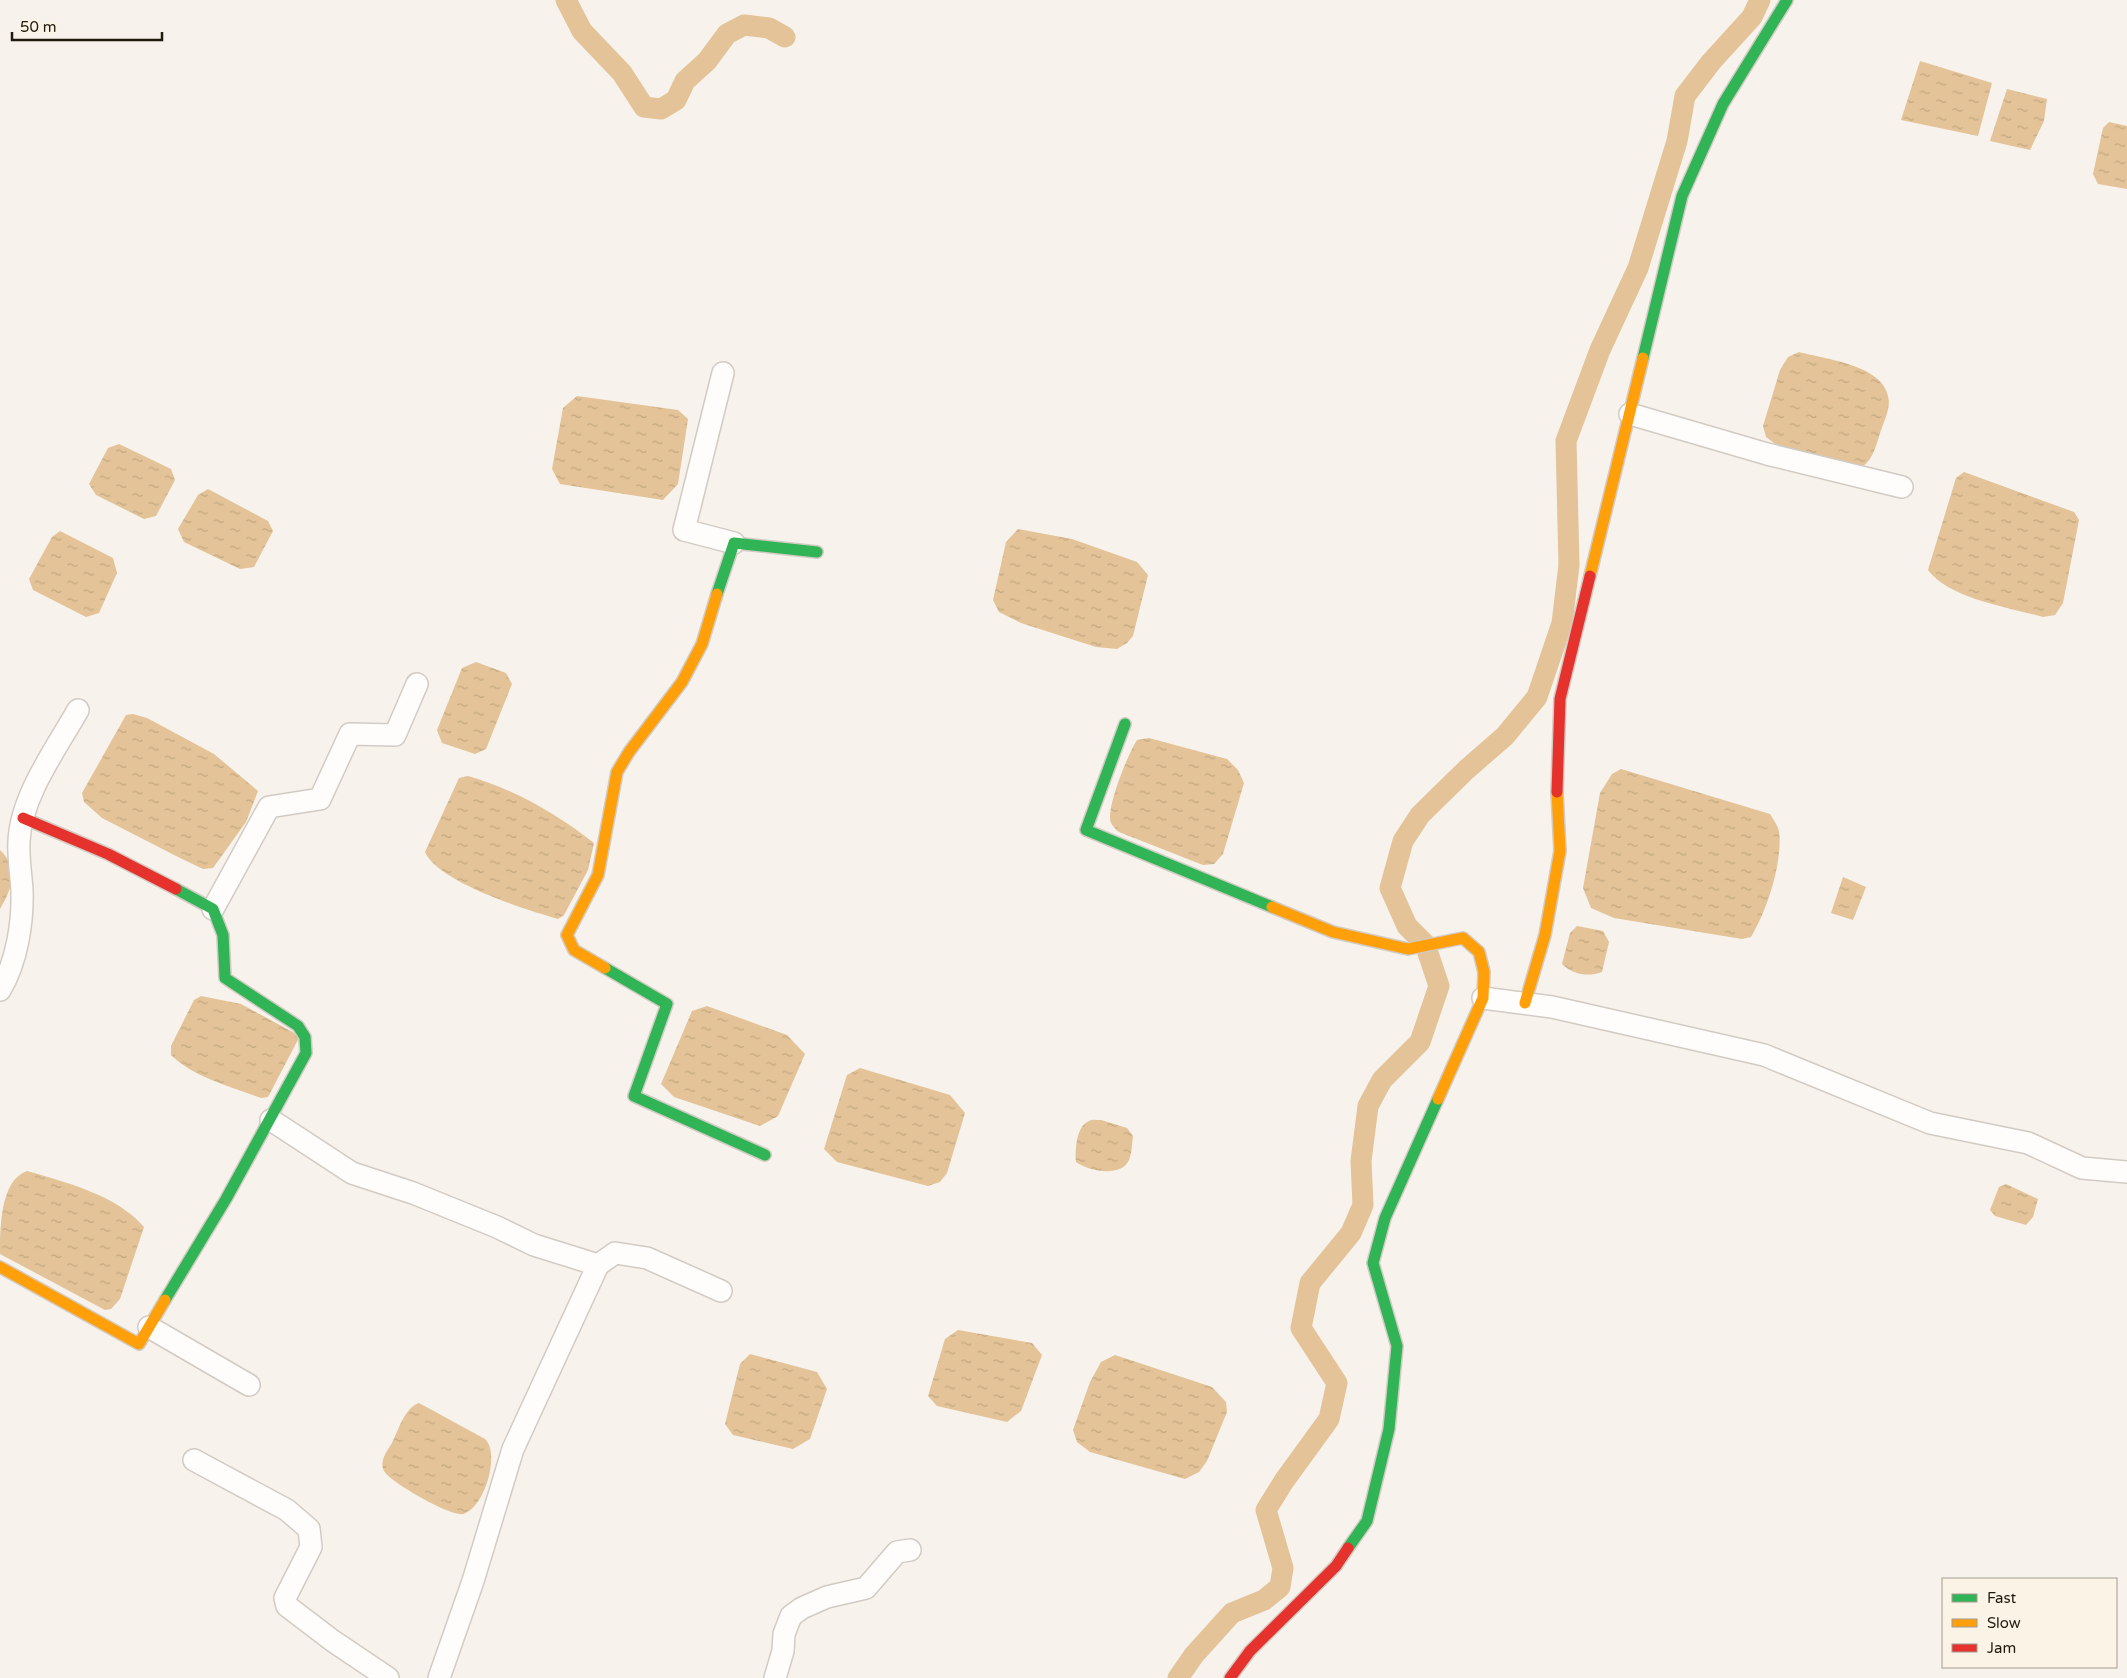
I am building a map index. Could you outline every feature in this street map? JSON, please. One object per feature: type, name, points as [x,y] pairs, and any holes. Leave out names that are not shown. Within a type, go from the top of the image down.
[{"type":"street","points":[[1525,1003],[1545,935],[1560,851],[1556,782],[1560,699],[1682,196],[1723,104],[1787,0]]},
{"type":"street","points":[[723,373],[684,530],[734,543],[817,552]]},
{"type":"street","points":[[1630,414],[1766,454],[1902,487]]},
{"type":"street","points":[[734,543],[710,613],[702,644],[682,682],[629,752],[617,772],[598,875],[567,935],[574,950],[667,1004],[634,1096],[765,1155]]},
{"type":"street","points":[[213,909],[268,807],[320,799],[350,734],[395,735],[417,684]]},
{"type":"street","points":[[0,990],[12,964],[19,931],[22,892],[9,837],[23,818],[26,803],[78,710]]},
{"type":"street","points":[[1125,724],[1086,830],[1333,932],[1408,949],[1463,938],[1479,952],[1484,972],[1484,998],[1385,1218],[1373,1263],[1397,1346],[1389,1429],[1367,1521],[1336,1566],[1250,1651],[1230,1678]]},
{"type":"street","points":[[0,1267],[139,1344],[271,1120],[306,1053],[305,1037],[298,1026],[225,978],[223,935],[213,909],[108,854],[23,818]]},
{"type":"street","points":[[1484,998],[1525,1003],[1692,1037],[1764,1055],[1930,1123],[2028,1143],[2082,1168],[2127,1172]]},
{"type":"street","points":[[271,1120],[352,1173],[421,1197],[497,1227],[534,1245],[598,1265]]},
{"type":"street","points":[[439,1678],[473,1581],[513,1449],[598,1265],[615,1253],[647,1258],[721,1290]]},
{"type":"street","points":[[149,1327],[249,1385]]},
{"type":"street","points":[[194,1460],[287,1510],[304,1523],[309,1529],[311,1547],[285,1598],[286,1606],[388,1678]]},
{"type":"street","points":[[775,1678],[783,1652],[784,1634],[792,1616],[802,1608],[827,1597],[866,1588],[897,1552],[910,1550]]},
{"type":"water","points":[[1920,61],[1992,83],[1978,136],[1901,120]]},
{"type":"water","points":[[2007,89],[2047,99],[2044,121],[2030,150],[1990,141]]},
{"type":"water","points":[[2109,122],[2127,126],[2127,189],[2098,184],[2093,174],[2103,128]]},
{"type":"water","points":[[1799,352],[1864,370],[1884,385],[1889,400],[1887,413],[1872,455],[1862,467],[1778,446],[1766,437],[1763,426],[1780,370],[1788,357]]},
{"type":"water","points":[[577,396],[678,410],[688,419],[678,484],[663,500],[560,484],[552,469],[563,408]]},
{"type":"water","points":[[119,444],[171,469],[175,480],[156,516],[144,519],[96,495],[89,484],[108,448]]},
{"type":"water","points":[[1964,472],[2074,512],[2079,520],[2063,603],[2055,615],[2043,617],[1981,601],[1950,588],[1928,570],[1956,478]]},
{"type":"water","points":[[208,489],[268,521],[273,531],[254,567],[240,569],[184,542],[178,529],[198,495]]},
{"type":"water","points":[[1018,529],[1072,539],[1137,562],[1148,575],[1133,636],[1127,643],[1117,649],[1096,647],[1021,623],[999,612],[993,600],[1006,542]]},
{"type":"water","points":[[60,531],[113,558],[117,573],[99,613],[86,617],[33,590],[29,579],[52,537]]},
{"type":"water","points":[[476,662],[506,673],[512,684],[486,749],[475,754],[442,743],[437,730],[462,668]]},
{"type":"water","points":[[133,714],[147,718],[214,754],[258,791],[246,822],[213,868],[203,869],[180,858],[102,818],[84,802],[82,793],[126,715]]},
{"type":"water","points":[[1149,738],[1227,759],[1238,770],[1244,783],[1223,854],[1214,864],[1203,865],[1119,832],[1111,823],[1111,806],[1114,794],[1129,756],[1137,740]]},
{"type":"water","points":[[1621,769],[1770,814],[1779,831],[1779,857],[1768,900],[1751,937],[1742,939],[1614,918],[1591,908],[1583,888],[1600,793],[1612,774]]},
{"type":"water","points":[[468,776],[518,795],[550,812],[594,843],[588,870],[564,915],[558,919],[505,902],[464,884],[433,863],[425,852],[459,778]]},
{"type":"water","points":[[0,850],[10,864],[12,879],[8,894],[0,909]]},
{"type":"water","points":[[1843,877],[1866,887],[1853,920],[1831,913]]},
{"type":"water","points":[[1577,926],[1603,931],[1609,942],[1602,972],[1592,974],[1576,973],[1562,964],[1570,933]]},
{"type":"water","points":[[201,996],[241,1004],[300,1036],[268,1097],[261,1098],[213,1081],[180,1063],[171,1055],[171,1046],[194,1000]]},
{"type":"water","points":[[707,1006],[787,1035],[805,1054],[778,1116],[760,1126],[674,1097],[661,1084],[692,1011]]},
{"type":"water","points":[[860,1068],[950,1095],[965,1113],[947,1173],[940,1182],[928,1186],[837,1162],[824,1149],[847,1075]]},
{"type":"water","points":[[1090,1120],[1101,1120],[1127,1128],[1133,1136],[1129,1160],[1125,1166],[1119,1169],[1112,1171],[1096,1170],[1076,1162],[1076,1146],[1081,1128]]},
{"type":"water","points":[[27,1171],[74,1185],[105,1198],[120,1206],[144,1227],[120,1299],[111,1309],[105,1310],[0,1254],[3,1206],[11,1184],[18,1176]]},
{"type":"water","points":[[2006,1184],[2038,1199],[2033,1217],[2026,1225],[1995,1216],[1990,1210],[1999,1187]]},
{"type":"water","points":[[958,1330],[1032,1343],[1042,1355],[1021,1411],[1007,1422],[937,1406],[928,1396],[945,1339]]},
{"type":"water","points":[[750,1354],[817,1372],[827,1389],[810,1439],[793,1449],[733,1435],[725,1424],[740,1364]]},
{"type":"water","points":[[1115,1355],[1212,1387],[1226,1402],[1227,1412],[1207,1461],[1199,1472],[1185,1479],[1090,1452],[1077,1442],[1073,1430],[1090,1382],[1101,1362]]},
{"type":"water","points":[[419,1403],[485,1439],[490,1446],[491,1468],[488,1480],[478,1502],[471,1510],[463,1514],[446,1510],[421,1498],[397,1483],[384,1471],[382,1464],[384,1456],[402,1420],[414,1405]]},
{"type":"waterway","points":[[566,0],[582,31],[622,73],[644,107],[661,109],[676,100],[685,81],[707,61],[727,34],[744,25],[769,28],[785,37]]},
{"type":"waterway","points":[[1178,1678],[1194,1655],[1232,1613],[1264,1600],[1280,1587],[1283,1568],[1266,1510],[1284,1481],[1329,1419],[1337,1383],[1301,1328],[1310,1283],[1351,1233],[1363,1205],[1361,1161],[1368,1106],[1382,1080],[1420,1042],[1439,986],[1425,944],[1407,926],[1390,888],[1403,841],[1420,815],[1466,770],[1505,736],[1537,697],[1562,623],[1569,565],[1566,441],[1600,350],[1638,268],[1677,141],[1685,96],[1711,62],[1752,17],[1760,0]]},
{"type":"traffic: fast","points":[[1643,358],[1682,196],[1723,104],[1787,0]]},
{"type":"traffic: fast","points":[[717,594],[734,543],[817,552]]},
{"type":"traffic: fast","points":[[1125,724],[1086,830],[1272,907]]},
{"type":"traffic: fast","points":[[165,1300],[226,1199],[306,1053],[305,1037],[298,1026],[225,978],[223,935],[213,909],[176,889]]},
{"type":"traffic: fast","points":[[605,968],[667,1004],[634,1096],[765,1155]]},
{"type":"traffic: fast","points":[[1348,1548],[1367,1521],[1389,1429],[1397,1346],[1373,1263],[1385,1218],[1438,1099]]},
{"type":"traffic: slow","points":[[1590,576],[1643,358]]},
{"type":"traffic: slow","points":[[605,968],[574,950],[567,935],[598,875],[617,772],[629,752],[682,682],[702,644],[717,594]]},
{"type":"traffic: slow","points":[[1525,1003],[1545,935],[1560,851],[1557,792]]},
{"type":"traffic: slow","points":[[1272,907],[1333,932],[1408,949],[1463,938],[1479,952],[1484,972],[1483,998],[1438,1099]]},
{"type":"traffic: slow","points":[[0,1267],[139,1344],[165,1300]]},
{"type":"traffic: jam","points":[[1557,792],[1560,699],[1590,576]]},
{"type":"traffic: jam","points":[[23,818],[108,854],[176,889]]},
{"type":"traffic: jam","points":[[1230,1678],[1250,1651],[1336,1566],[1348,1548]]}]
